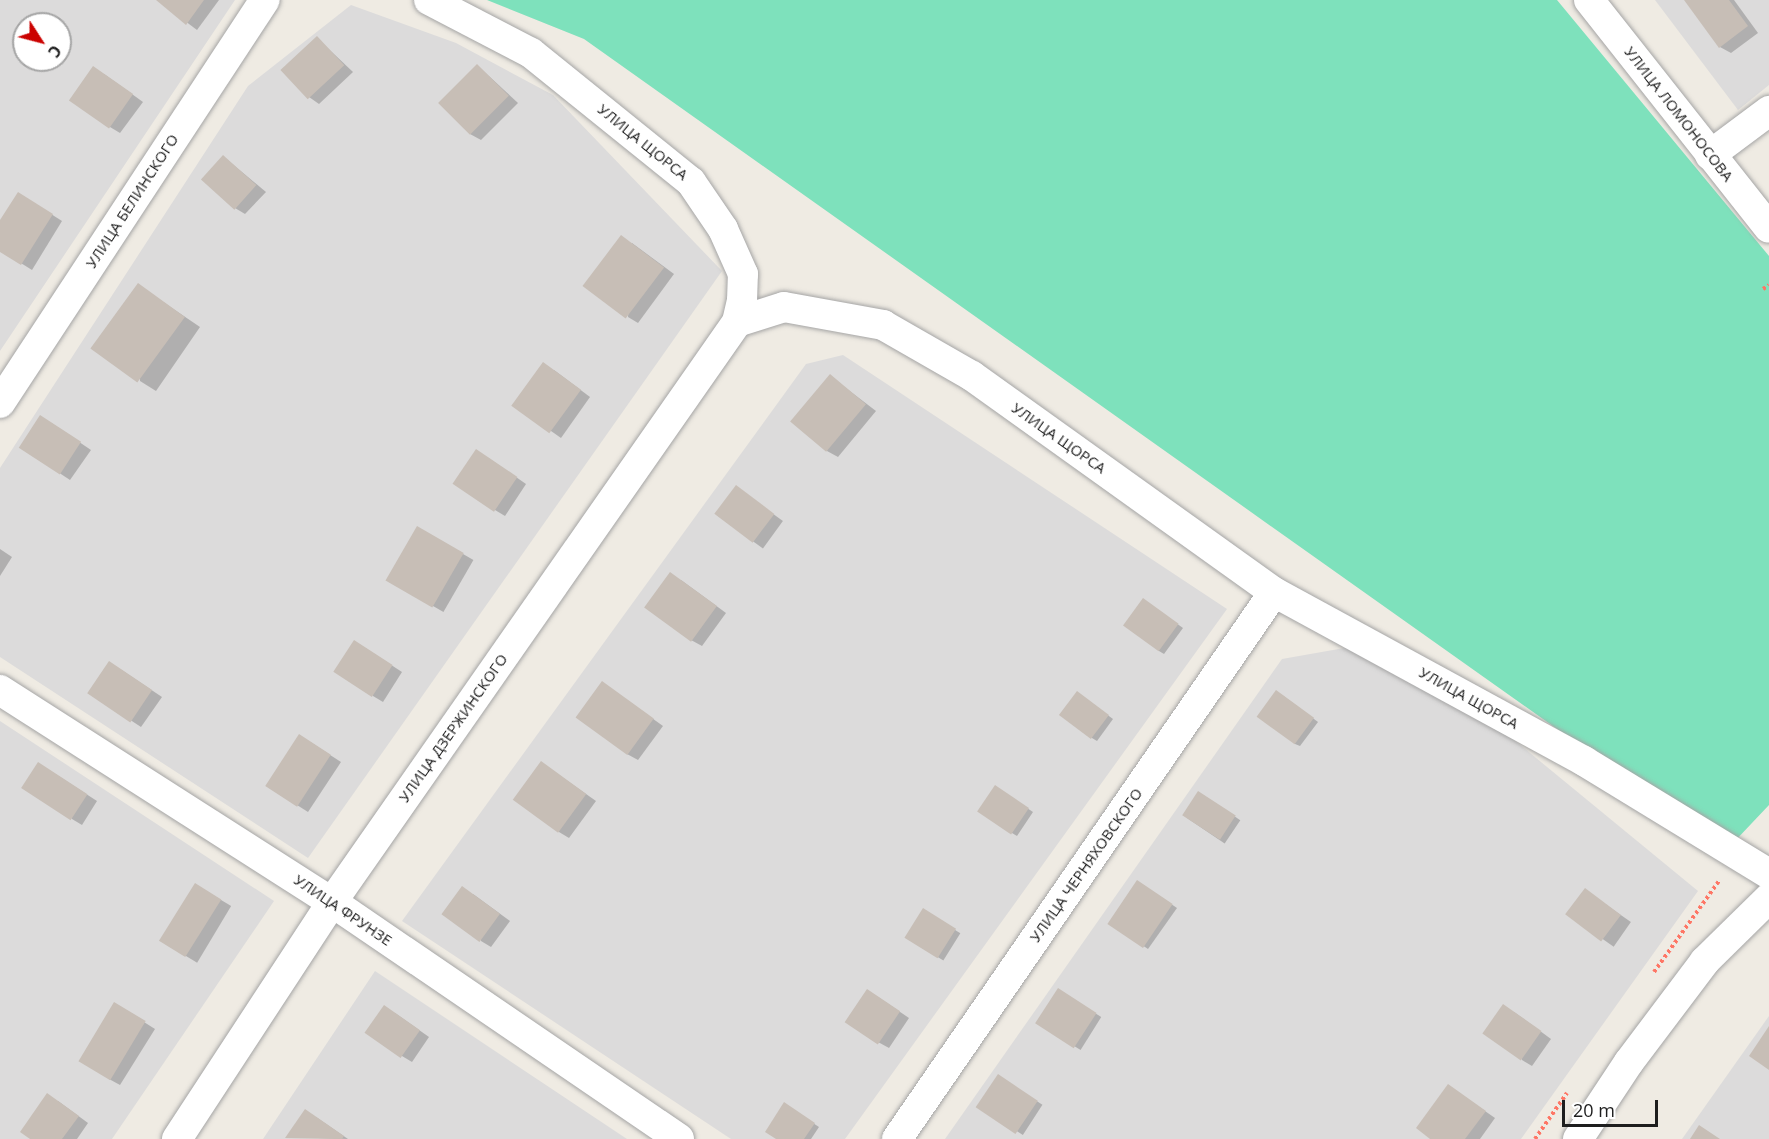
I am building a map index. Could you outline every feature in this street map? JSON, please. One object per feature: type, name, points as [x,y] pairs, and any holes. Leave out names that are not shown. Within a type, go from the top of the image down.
[{"type":"street","name":"УЛИЦА БЕЛИНСКОГО","points":[[0,403],[265,0]]},
{"type":"street","name":"УЛИЦА ЩОРСА","points":[[429,0],[531,53],[691,182],[723,229],[743,273],[742,301],[737,322]]},
{"type":"street","name":"УЛИЦА ЛОМОНОСОВА","points":[[1589,0],[1769,228]]},
{"type":"street","points":[[1710,155],[1769,111]]},
{"type":"street","name":"УЛИЦА ЩОРСА","points":[[737,322],[783,308],[883,325],[972,376],[1274,592],[1584,761],[1769,874]]},
{"type":"street","name":"УЛИЦА ДЗЕРЖИНСКОГО","points":[[177,1139],[332,902],[737,322]]},
{"type":"street","name":"УЛИЦА ЧЕРНЯХОВСКОГО","points":[[897,1139],[1274,592]]},
{"type":"street","name":"УЛИЦА ФРУНЗЕ","points":[[0,690],[332,902],[679,1139]]},
{"type":"street","points":[[1578,1139],[1629,1062],[1704,962],[1769,898]]},
{"type":"path","points":[[1763,289],[1769,285]]},
{"type":"shaded area","points":[[0,0],[235,0],[0,351]]},
{"type":"shaded area","points":[[1655,0],[1769,0],[1769,85],[1738,110]]},
{"type":"shaded area","points":[[351,5],[456,43],[553,95],[722,271],[308,858],[0,657],[0,468],[248,86]]},
{"type":"shaded area","points":[[843,355],[1227,609],[845,1139],[731,1139],[402,921],[806,364]]},
{"type":"shaded area","points":[[1350,647],[1513,739],[1698,891],[1521,1139],[945,1139],[1282,659]]},
{"type":"shaded area","points":[[0,721],[274,901],[112,1139],[0,1139]]},
{"type":"shaded area","points":[[375,971],[627,1139],[263,1139]]},
{"type":"shaded area","points":[[1769,1016],[1769,1139],[1682,1139]]},
{"type":"green space","points":[[487,0],[1557,0],[1769,256],[1769,805],[1734,842],[1691,824],[584,39]]},
{"type":"building","points":[[156,0],[204,0],[186,25]]},
{"type":"building","points":[[1684,0],[1729,0],[1748,26],[1719,48]]},
{"type":"building","points":[[317,36],[344,65],[308,99],[280,70]]},
{"type":"building","points":[[477,64],[509,96],[470,135],[438,103]]},
{"type":"building","points":[[93,66],[133,94],[109,129],[69,100]]},
{"type":"building","points":[[223,155],[256,185],[234,210],[201,180]]},
{"type":"building","points":[[18,192],[53,214],[21,265],[0,252],[0,220]]},
{"type":"building","points":[[621,235],[664,267],[626,319],[582,286]]},
{"type":"building","points":[[138,283],[185,317],[137,383],[90,349]]},
{"type":"building","points":[[543,362],[581,390],[549,433],[511,406]]},
{"type":"building","points":[[830,374],[866,404],[826,452],[790,421]]},
{"type":"building","points":[[40,415],[81,442],[60,474],[19,448]]},
{"type":"building","points":[[476,449],[517,477],[494,512],[453,484]]},
{"type":"building","points":[[736,485],[774,514],[753,543],[714,514]]},
{"type":"building","points":[[417,526],[464,553],[432,608],[386,581]]},
{"type":"building","points":[[670,572],[717,606],[691,642],[644,608]]},
{"type":"building","points":[[1143,598],[1179,624],[1159,651],[1123,626]]},
{"type":"building","points":[[354,640],[393,665],[372,697],[333,672]]},
{"type":"building","points":[[109,661],[152,690],[130,722],[87,693]]},
{"type":"building","points":[[602,681],[654,719],[627,755],[576,717]]},
{"type":"building","points":[[1276,690],[1314,718],[1295,744],[1257,717]]},
{"type":"building","points":[[1077,691],[1109,715],[1091,739],[1059,715]]},
{"type":"building","points":[[299,734],[331,755],[297,807],[265,786]]},
{"type":"building","points":[[541,761],[586,794],[558,833],[513,800]]},
{"type":"building","points":[[38,762],[87,794],[71,820],[21,788]]},
{"type":"building","points":[[995,785],[1029,808],[1011,834],[977,812]]},
{"type":"building","points":[[1198,791],[1236,816],[1220,840],[1182,815]]},
{"type":"building","points":[[1137,880],[1173,904],[1143,948],[1107,924]]},
{"type":"building","points":[[195,883],[221,899],[185,957],[159,941]]},
{"type":"building","points":[[462,886],[500,914],[479,942],[441,914]]},
{"type":"building","points":[[1585,888],[1621,915],[1601,941],[1565,914]]},
{"type":"building","points":[[923,908],[956,929],[938,958],[904,938]]},
{"type":"building","points":[[1058,988],[1097,1013],[1074,1048],[1035,1023]]},
{"type":"building","points":[[867,989],[900,1011],[878,1045],[845,1022]]},
{"type":"building","points":[[114,1002],[146,1021],[110,1080],[78,1061]]},
{"type":"building","points":[[1503,1004],[1542,1031],[1521,1060],[1482,1033]]},
{"type":"building","points":[[384,1005],[420,1030],[401,1058],[364,1033]]},
{"type":"building","points":[[1769,1026],[1769,1070],[1749,1056]]},
{"type":"building","points":[[998,1074],[1038,1101],[1015,1134],[976,1107]]},
{"type":"building","points":[[1448,1084],[1486,1111],[1465,1139],[1430,1139],[1416,1128]]},
{"type":"building","points":[[47,1093],[79,1116],[62,1139],[30,1139],[20,1132]]},
{"type":"building","points":[[784,1102],[815,1123],[804,1139],[776,1139],[765,1132]]},
{"type":"building","points":[[305,1109],[344,1136],[342,1139],[285,1138]]},
{"type":"building","points":[[1699,1125],[1720,1139],[1690,1139]]}]
